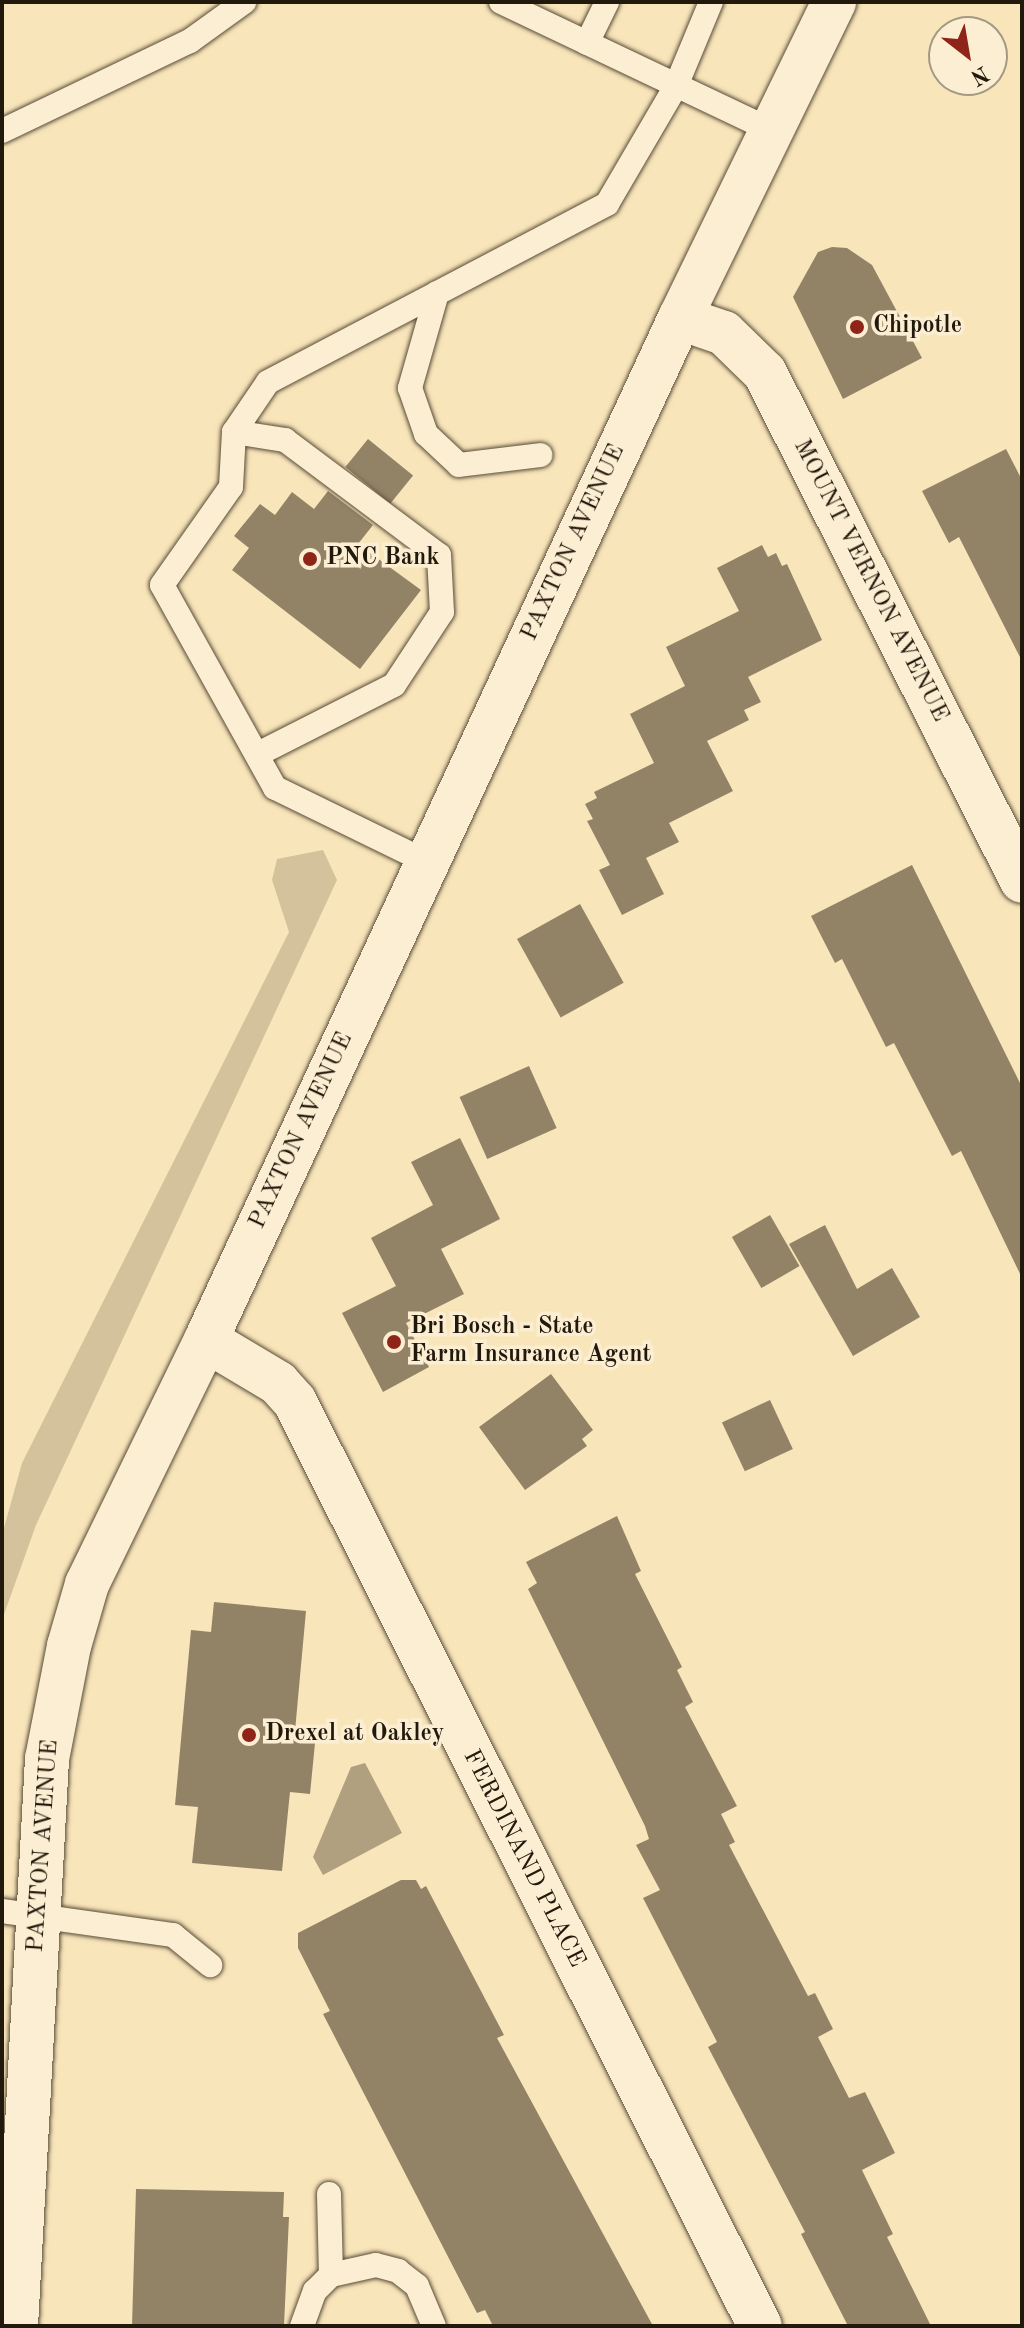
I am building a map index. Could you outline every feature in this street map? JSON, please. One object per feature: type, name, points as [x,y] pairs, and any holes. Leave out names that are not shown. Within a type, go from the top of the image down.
[{"type":"street","name":"PAXTON AVENUE","points":[[16,2326],[16,2040],[20,1912],[47,1759],[87,1584],[206,1340],[425,861],[680,318],[834,2]]},
{"type":"street","name":"MOUNT VERNON AVENUE","points":[[680,318],[724,333],[765,373],[1022,881]]},
{"type":"street","name":"FERDINAND PLACE","points":[[206,1340],[278,1383],[295,1402],[760,2326]]},
{"type":"lane","points":[[2,131],[190,41],[244,2]]},
{"type":"lane","points":[[587,43],[607,2]]},
{"type":"lane","points":[[425,861],[275,788],[162,585],[231,487],[234,432],[268,382],[607,204],[676,86],[711,2]]},
{"type":"lane","points":[[512,4],[773,131]]},
{"type":"lane","points":[[437,293],[410,388],[426,434],[459,465],[540,455]]},
{"type":"lane","points":[[234,432],[285,440],[439,555],[442,612],[394,685],[258,754]]},
{"type":"lane","points":[[20,1912],[173,1935],[210,1965]]},
{"type":"lane","points":[[329,2194],[331,2275]]},
{"type":"lane","points":[[302,2326],[315,2291],[331,2275],[376,2265],[398,2271],[417,2286],[434,2326]]},
{"type":"shaded area","points":[[323,850],[337,880],[36,1525],[2,1620],[2,1535],[22,1463],[289,932],[272,880],[277,859]]},
{"type":"shaded area","points":[[365,1763],[402,1833],[323,1875],[313,1857],[351,1767]]},
{"type":"building","name":"Chipotle","points":[[832,247],[847,248],[872,265],[922,358],[843,399],[793,297],[818,252]]},
{"type":"building","points":[[368,439],[413,476],[390,503],[345,467]]},
{"type":"building","points":[[1006,449],[1022,480],[1022,661],[959,537],[949,543],[922,491]]},
{"type":"building","name":"PNC Bank","points":[[328,491],[373,525],[358,544],[421,590],[360,669],[232,570],[249,548],[234,536],[260,504],[275,515],[292,492],[314,509]]},
{"type":"building","points":[[762,545],[768,557],[776,553],[782,566],[787,564],[822,640],[748,677],[761,702],[744,710],[749,720],[707,741],[733,791],[669,823],[679,842],[646,858],[664,894],[622,915],[599,870],[610,865],[587,821],[593,819],[585,804],[597,798],[594,792],[654,763],[630,714],[685,686],[666,647],[739,611],[717,568]]},
{"type":"building","points":[[912,865],[1022,1087],[1022,1278],[961,1151],[952,1156],[894,1043],[886,1047],[842,959],[835,963],[811,916]]},
{"type":"building","points":[[580,904],[624,983],[561,1018],[517,939]]},
{"type":"building","points":[[529,1066],[557,1128],[487,1159],[460,1097]]},
{"type":"building","points":[[460,1138],[500,1219],[441,1249],[464,1294],[406,1323],[429,1367],[383,1392],[342,1313],[396,1286],[371,1238],[433,1205],[411,1162]]},
{"type":"building","points":[[770,1215],[799,1266],[761,1288],[732,1237]]},
{"type":"building","points":[[825,1225],[857,1289],[892,1268],[920,1317],[853,1356],[789,1244]]},
{"type":"building","points":[[551,1374],[593,1430],[582,1439],[587,1446],[525,1490],[479,1427]]},
{"type":"building","points":[[770,1400],[793,1449],[745,1471],[722,1422]]},
{"type":"building","points":[[617,1516],[641,1571],[635,1574],[682,1667],[677,1670],[693,1702],[685,1707],[737,1806],[721,1814],[735,1842],[729,1845],[808,1996],[815,1993],[833,2029],[818,2037],[849,2098],[865,2092],[895,2153],[862,2170],[893,2234],[887,2237],[931,2326],[848,2326],[801,2234],[805,2232],[708,2047],[717,2042],[643,1898],[660,1890],[636,1845],[649,1839],[645,1826],[528,1589],[537,1583],[526,1562]]},
{"type":"building","name":"Drexel at Oakley","points":[[214,1602],[306,1611],[295,1731],[316,1733],[310,1794],[290,1792],[282,1871],[192,1863],[198,1807],[175,1805],[191,1630],[211,1632]]},
{"type":"building","points":[[401,1880],[416,1880],[421,1889],[426,1886],[504,2035],[497,2038],[653,2326],[493,2326],[485,2310],[477,2313],[323,2014],[330,2011],[298,1948],[298,1933]]},
{"type":"building","points":[[136,2189],[284,2192],[283,2217],[289,2217],[284,2326],[132,2326]]},
{"type":"place","name":"Chipotle","points":[[857,327]]},
{"type":"place","name":"PNC Bank","points":[[310,559]]},
{"type":"place","name":"Bri Bosch - State Farm Insurance Agent","points":[[394,1342]]},
{"type":"place","name":"Drexel at Oakley","points":[[249,1735]]}]
